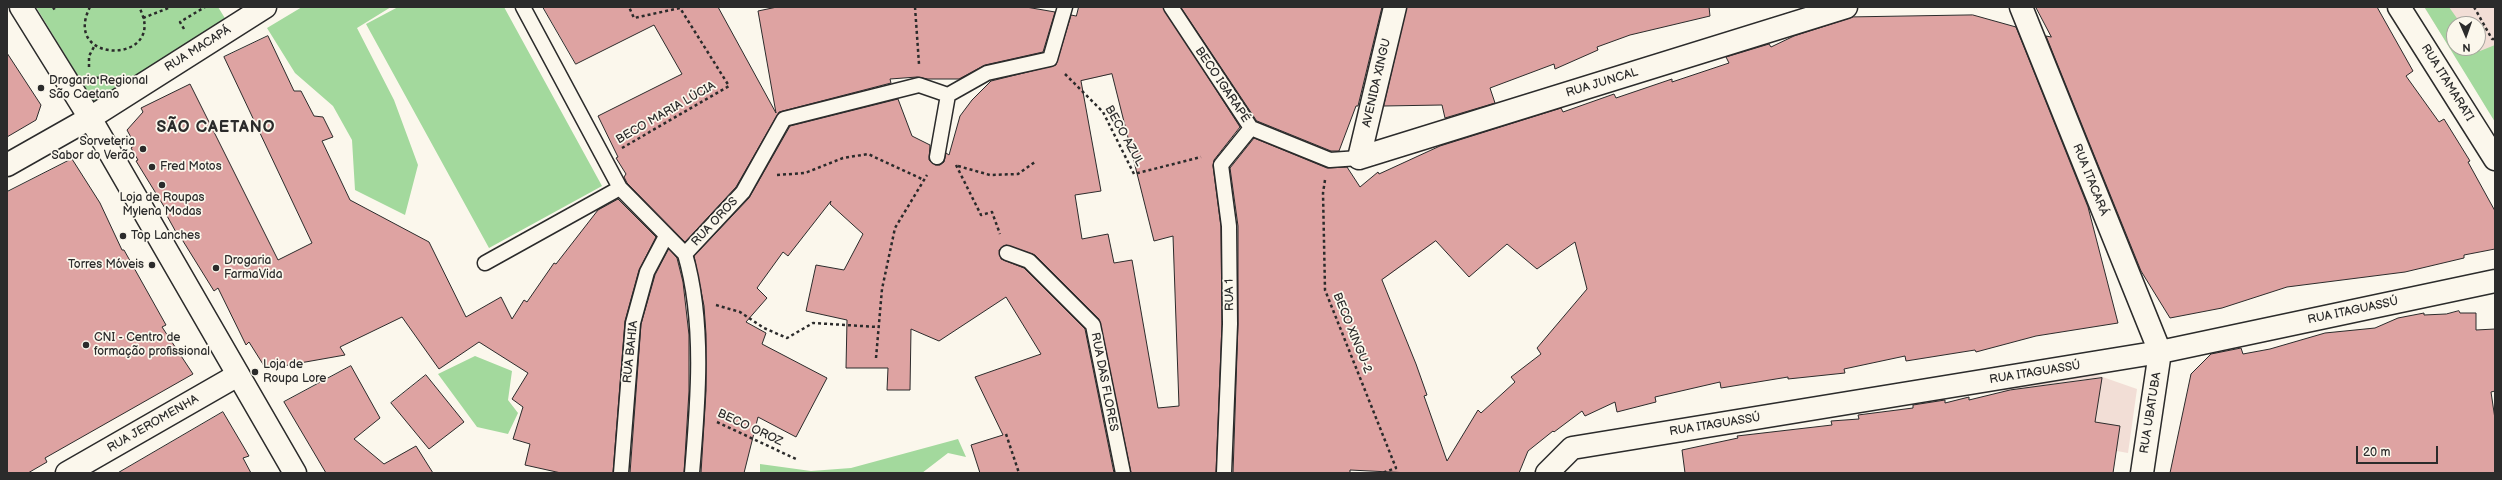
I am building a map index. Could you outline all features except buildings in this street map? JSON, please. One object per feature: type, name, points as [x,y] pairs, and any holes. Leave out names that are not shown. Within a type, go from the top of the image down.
[{"type":"street","points":[[21,7],[90,118],[295,473]]},
{"type":"street","name":"RUA MACAPÁ","points":[[7,165],[90,118],[265,7]]},
{"type":"street","name":"AVENIDA XINGU","points":[[1359,158],[1395,7]]},
{"type":"street","name":"RUA JUNCAL","points":[[1359,158],[1846,7]]},
{"type":"street","name":"RUA ITACARÁ","points":[[2021,7],[2160,352]]},
{"type":"street","name":"RUA ITAMARATI","points":[[2399,7],[2495,159]]},
{"type":"street","name":"RUA ITAGUASSÚ","points":[[1547,473],[1572,448],[2160,352],[2495,281]]},
{"type":"street","name":"RUA UBATUBA","points":[[2142,473],[2160,352]]},
{"type":"street","name":"RUA JEROMENHA","points":[[67,473],[238,375]]},
{"type":"lane","points":[[523,7],[620,188],[685,254]]},
{"type":"lane","points":[[919,85],[948,95],[987,73],[1050,59],[1065,7]]},
{"type":"lane","name":"BECO IGARAPÉ","points":[[1171,7],[1251,128],[1330,160],[1359,158]]},
{"type":"lane","name":"RUA OROS","points":[[692,473],[697,413],[699,361],[690,272],[685,254],[743,192],[784,118],[919,85]]},
{"type":"lane","points":[[937,157],[948,95]]},
{"type":"lane","points":[[1221,165],[1251,128]]},
{"type":"lane","name":"RUA 1","points":[[1221,165],[1230,226],[1230,324],[1224,473]]},
{"type":"lane","points":[[485,263],[620,188]]},
{"type":"lane","name":"RUA BAHIA","points":[[620,473],[633,324],[647,272],[666,236]]},
{"type":"lane","name":"RUA DAS FLORES","points":[[1007,253],[1029,261],[1093,326],[1123,473]]},
{"type":"path","points":[[53,7],[57,14]]},
{"type":"path","points":[[90,7],[86,17],[85,27],[95,44],[113,52],[132,46],[143,31],[143,18],[139,7]]},
{"type":"path","points":[[143,18],[171,7]]},
{"type":"path","points":[[178,33],[184,29],[180,22],[204,7]]},
{"type":"path","name":"BECO MARIA LÚCIA","points":[[606,161],[619,150],[729,86],[680,8],[634,18],[629,7]]},
{"type":"path","points":[[915,7],[919,85]]},
{"type":"path","points":[[2474,7],[2492,38],[2495,40]]},
{"type":"path","points":[[89,68],[89,56],[95,44]]},
{"type":"path","name":"BECO AZUL","points":[[1050,59],[1103,112],[1134,174],[1206,156],[1221,165]]},
{"type":"path","points":[[85,61],[95,78],[111,75]]},
{"type":"path","points":[[743,192],[772,175],[805,173],[843,158],[868,154],[924,180]]},
{"type":"path","points":[[876,358],[882,289],[895,228],[937,157],[957,166],[990,175],[1018,174],[1035,162]]},
{"type":"path","name":"BECO XINGU-2","points":[[1330,160],[1323,193],[1325,290],[1396,468],[1382,473]]},
{"type":"path","points":[[957,166],[981,215],[992,212],[1007,253]]},
{"type":"path","points":[[694,305],[722,305],[740,312],[764,328],[787,338],[813,323],[878,327]]},
{"type":"path","name":"BECO OROZ","points":[[697,413],[796,459]]},
{"type":"path","points":[[1006,434],[1019,473]]},
{"type":"shaded area","points":[[2424,7],[2495,7],[2495,122],[2455,56],[2486,56],[2486,16],[2446,16],[2446,42]]},
{"type":"shaded area","points":[[2094,374],[2137,389],[2128,453],[2015,433],[2001,382]]},
{"type":"green space","points":[[36,7],[218,7],[231,28],[95,104]]},
{"type":"green space","points":[[302,7],[391,7],[357,28],[394,100],[418,165],[405,215],[355,190],[352,140],[333,106],[295,73],[267,28]]},
{"type":"green space","points":[[398,7],[504,7],[602,186],[489,248],[366,24]]},
{"type":"green space","points":[[2449,7],[2455,16],[2446,16],[2446,42],[2425,8]]},
{"type":"green space","points":[[2495,45],[2495,122],[2454,56],[2486,56],[2486,49]]},
{"type":"green space","points":[[475,356],[512,371],[508,400],[518,413],[508,434],[477,427],[438,374]]},
{"type":"green space","points":[[958,439],[966,457],[948,453],[922,473],[760,473],[760,464],[811,471],[851,468]]},
{"type":"place","name":"Drogaria Regional São Caetano","points":[[41,88]]},
{"type":"place","name":"Sorveteria Sabor do Verão","points":[[143,149]]},
{"type":"place","name":"Fred Motos","points":[[152,167]]},
{"type":"place","name":"Loja de Roupas Mylena Modas","points":[[162,185]]},
{"type":"place","name":"Top Lanches","points":[[123,236]]},
{"type":"place","name":"Torres Móveis","points":[[152,265]]},
{"type":"place","name":"Drogaria FarmaVida","points":[[216,268]]},
{"type":"place","name":"CNI - Centro de formação profissional","points":[[86,345]]},
{"type":"place","name":"Loja de Roupa Lore","points":[[255,372]]},
{"type":"district","name":"SÃO CAETANO","points":[[216,128]]}]
